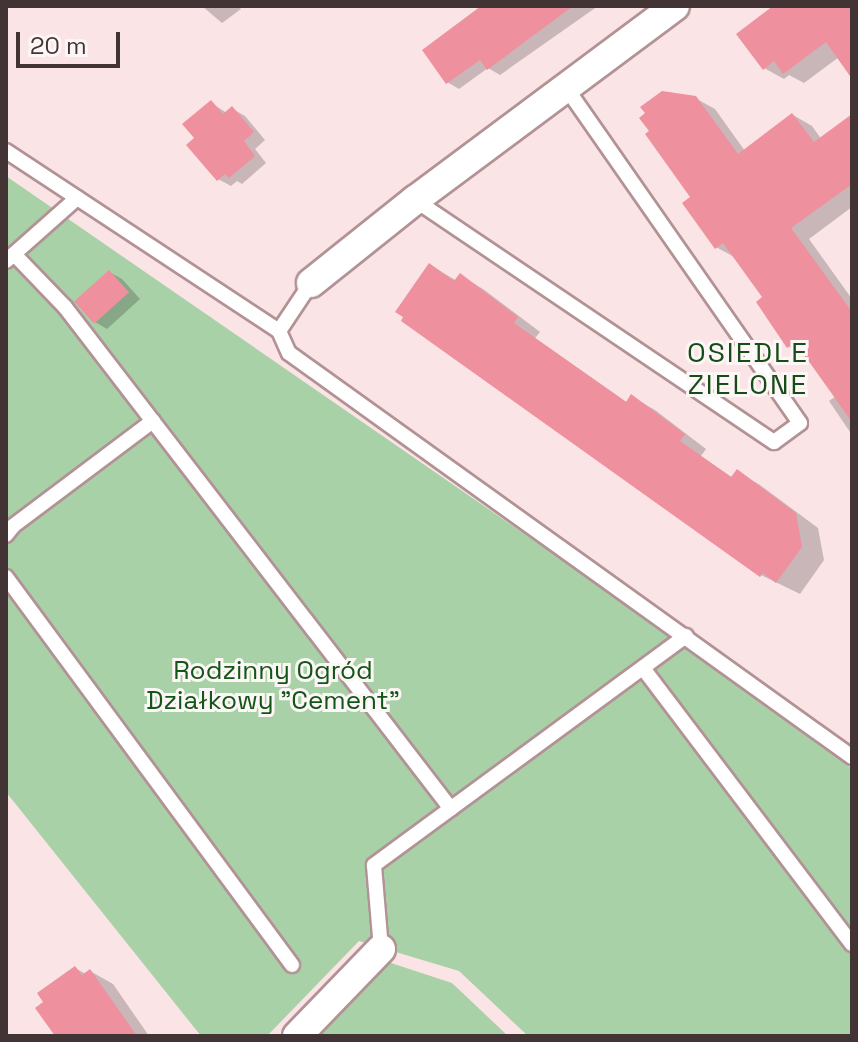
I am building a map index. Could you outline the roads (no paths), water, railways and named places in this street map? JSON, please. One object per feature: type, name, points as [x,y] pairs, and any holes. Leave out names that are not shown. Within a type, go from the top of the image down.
[{"type":"street","points":[[311,283],[415,200],[675,6]]},
{"type":"street","points":[[297,1036],[381,949]]},
{"type":"lane","points":[[415,200],[774,442],[792,429],[800,423],[566,87]]},
{"type":"lane","points":[[6,151],[279,331],[289,353],[852,757]]},
{"type":"lane","points":[[77,198],[10,258],[65,307],[451,809]]},
{"type":"lane","points":[[279,331],[311,283]]},
{"type":"lane","points":[[6,535],[13,526],[153,421]]},
{"type":"lane","points":[[6,577],[292,965]]},
{"type":"lane","points":[[381,949],[374,865],[686,636]]},
{"type":"lane","points":[[643,668],[852,944]]},
{"type":"district","name":"OSIEDLE ZIELONE","points":[[748,368]]},
{"type":"park label","name":"Rodzinny Ogród Działkowy \"Cement\"","points":[[273,686]]}]
